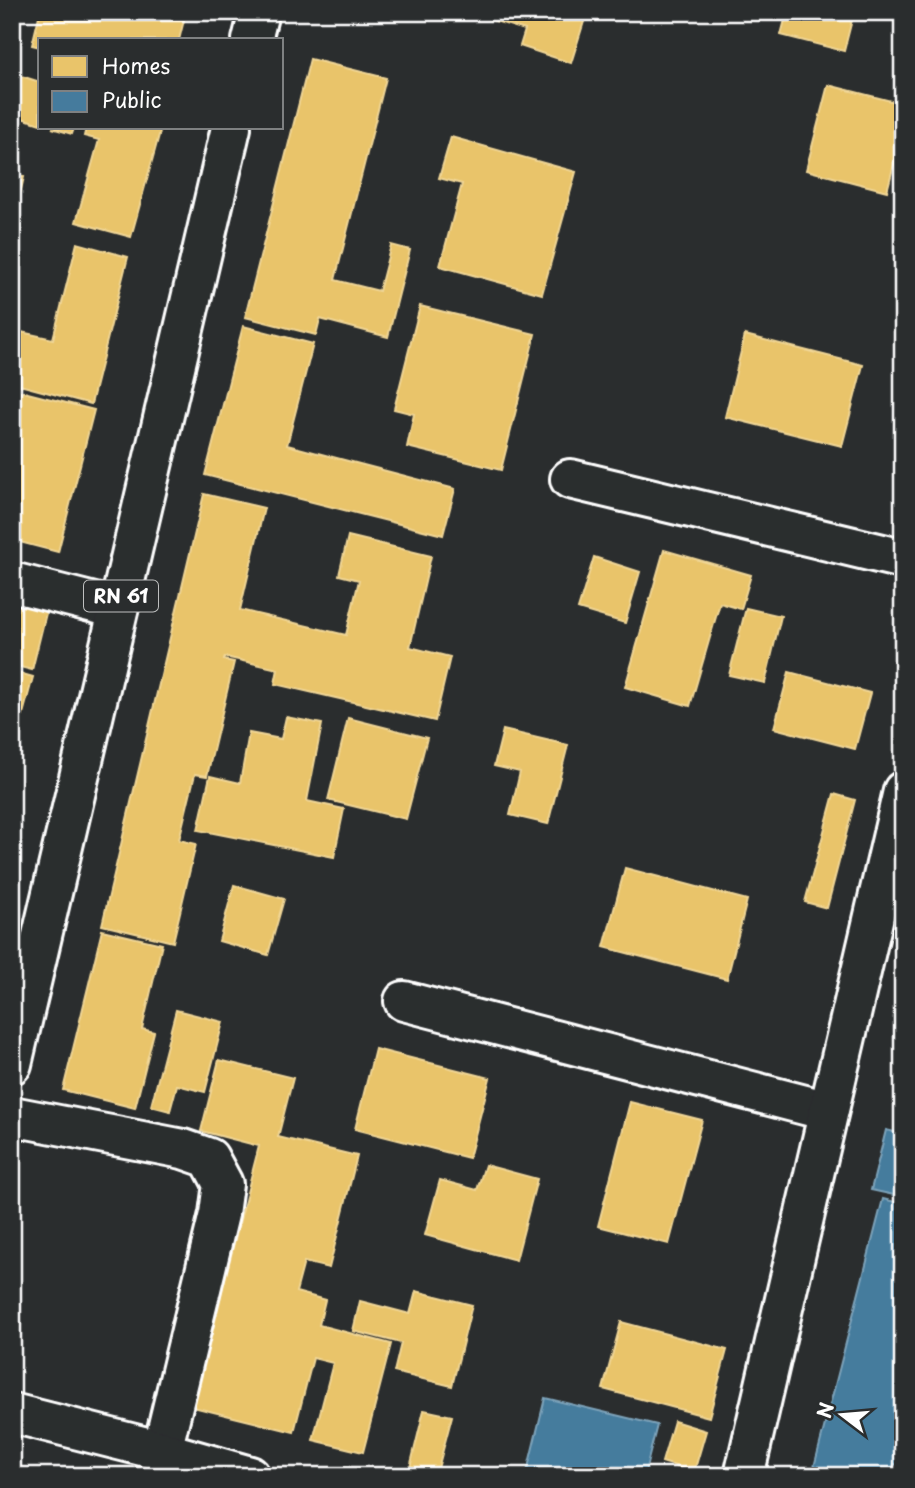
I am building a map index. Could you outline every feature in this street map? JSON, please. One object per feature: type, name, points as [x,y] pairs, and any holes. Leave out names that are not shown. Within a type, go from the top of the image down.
[{"type":"street","points":[[252,38],[259,12]]},
{"type":"street","name":"RN 61","points":[[12,1064],[232,130]]},
{"type":"street","points":[[570,479],[903,559]]},
{"type":"street","points":[[12,582],[118,609]]},
{"type":"street","points":[[744,1476],[903,791]]},
{"type":"street","points":[[404,1001],[828,1111]]},
{"type":"street","points":[[12,1116],[183,1149],[209,1158],[223,1184],[219,1213],[162,1451]]},
{"type":"street","points":[[12,1413],[250,1476]]},
{"type":"building: Homes","points":[[40,12],[186,12],[180,38],[38,38],[38,46],[32,45]]},
{"type":"building: Homes","points":[[466,12],[587,12],[571,63],[520,46],[525,30]]},
{"type":"building: Homes","points":[[787,12],[854,12],[844,51],[781,35]]},
{"type":"building: Homes","points":[[310,59],[386,78],[335,280],[379,291],[391,245],[410,250],[388,337],[320,319],[316,335],[245,317]]},
{"type":"building: Homes","points":[[12,73],[38,81],[38,123],[12,115]]},
{"type":"building: Homes","points":[[828,85],[903,104],[903,130],[887,191],[806,170]]},
{"type":"building: Homes","points":[[86,130],[160,130],[131,237],[76,222],[99,140],[84,136]]},
{"type":"building: Homes","points":[[451,137],[576,172],[542,294],[440,266],[462,184],[439,178]]},
{"type":"building: Homes","points":[[12,174],[24,177],[18,202],[12,201]]},
{"type":"building: Homes","points":[[12,205],[20,207],[12,237]]},
{"type":"building: Homes","points":[[77,243],[128,257],[91,404],[12,383],[12,330],[53,339]]},
{"type":"building: Homes","points":[[420,306],[535,334],[501,470],[407,447],[414,414],[394,409]]},
{"type":"building: Homes","points":[[243,326],[313,344],[287,445],[455,489],[443,535],[205,475]]},
{"type":"building: Homes","points":[[745,335],[863,365],[842,446],[725,417]]},
{"type":"building: Homes","points":[[12,389],[94,410],[58,552],[12,540]]},
{"type":"building: Homes","points":[[204,494],[264,508],[240,610],[346,635],[359,580],[339,575],[348,536],[431,556],[410,647],[450,657],[435,721],[275,684],[278,669],[225,657],[224,660],[234,662],[207,776],[195,774],[179,840],[196,844],[173,942],[102,925]]},
{"type":"building: Homes","points":[[664,550],[751,575],[741,609],[720,603],[690,706],[625,687]]},
{"type":"building: Homes","points":[[594,557],[640,572],[625,623],[578,609]]},
{"type":"building: Homes","points":[[12,597],[48,605],[32,670],[12,665]]},
{"type":"building: Homes","points":[[746,608],[781,616],[765,683],[729,675]]},
{"type":"building: Homes","points":[[12,671],[33,677],[12,755]]},
{"type":"building: Homes","points":[[789,672],[870,693],[855,749],[774,728]]},
{"type":"building: Homes","points":[[286,717],[322,724],[307,801],[344,809],[334,857],[198,830],[210,776],[240,783],[249,733],[281,739]]},
{"type":"building: Homes","points":[[348,718],[427,738],[406,819],[328,800]]},
{"type":"building: Homes","points":[[503,730],[568,745],[548,824],[510,815],[520,772],[494,766]]},
{"type":"building: Homes","points":[[834,794],[855,800],[827,908],[805,902]]},
{"type":"building: Homes","points":[[625,868],[747,900],[727,979],[604,947]]},
{"type":"building: Homes","points":[[234,885],[284,899],[268,955],[219,941]]},
{"type":"building: Homes","points":[[102,930],[162,944],[142,1029],[154,1032],[135,1108],[63,1090]]},
{"type":"building: Homes","points":[[176,1010],[223,1022],[205,1092],[177,1085],[170,1111],[151,1106]]},
{"type":"building: Homes","points":[[375,1049],[490,1078],[469,1158],[355,1129]]},
{"type":"building: Homes","points":[[219,1060],[293,1078],[278,1137],[357,1156],[329,1268],[304,1262],[296,1292],[325,1300],[319,1325],[391,1344],[363,1452],[313,1440],[333,1363],[313,1358],[294,1432],[185,1405],[212,1296],[220,1298],[259,1146],[201,1131]]},
{"type":"building: Homes","points":[[630,1102],[702,1120],[669,1244],[598,1226]]},
{"type":"building: Homes","points":[[485,1165],[537,1179],[516,1260],[425,1235],[440,1180],[477,1190]]},
{"type":"building: Homes","points":[[416,1291],[472,1305],[452,1386],[394,1372],[401,1343],[353,1331],[360,1301],[410,1314]]},
{"type":"building: Homes","points":[[621,1322],[727,1350],[709,1417],[603,1389]]},
{"type":"building: Homes","points":[[424,1410],[452,1416],[436,1476],[408,1476]]},
{"type":"building: Homes","points":[[674,1421],[706,1431],[694,1472],[662,1462]]},
{"type":"building: Public","points":[[886,1130],[903,1134],[903,1197],[871,1190]]},
{"type":"building: Public","points":[[883,1199],[903,1204],[903,1466],[894,1464],[890,1476],[848,1476],[814,1467]]},
{"type":"building: Public","points":[[545,1398],[657,1425],[644,1476],[526,1476]]}]
